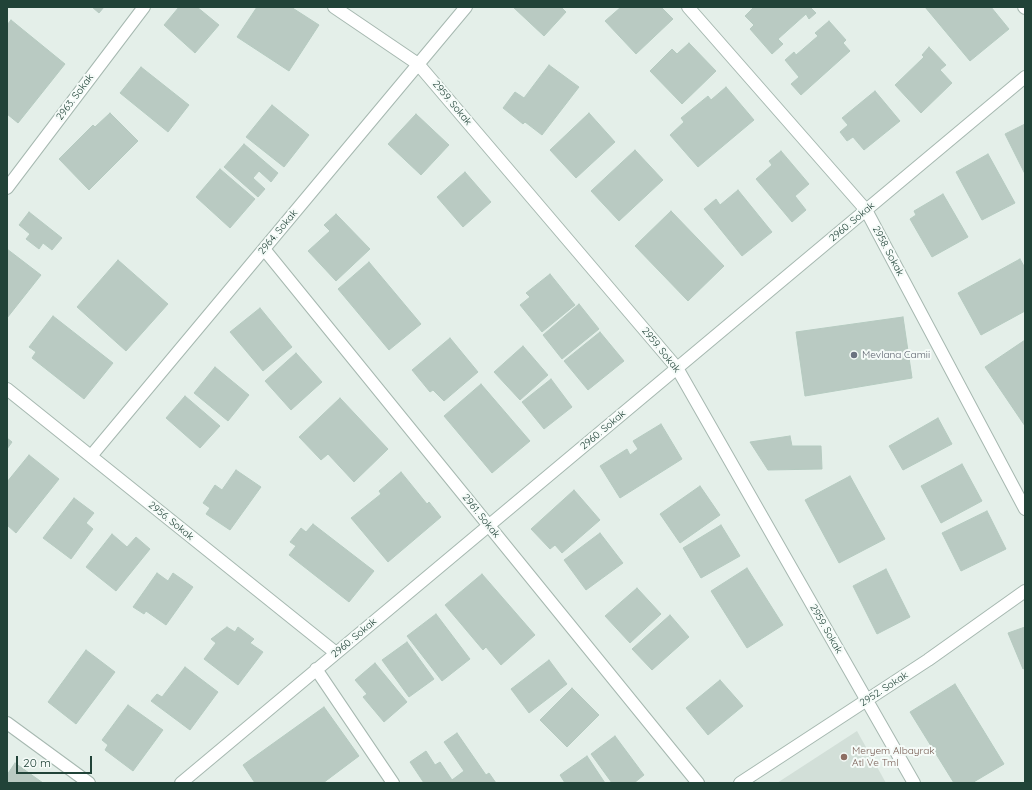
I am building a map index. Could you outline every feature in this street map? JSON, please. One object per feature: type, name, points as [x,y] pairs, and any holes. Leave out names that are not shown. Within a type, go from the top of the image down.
[{"type":"street","name":"2963. Sokak","points":[[7,188],[144,7]]},
{"type":"street","name":"2959. Sokak","points":[[334,7],[418,64],[677,368],[914,783]]},
{"type":"street","name":"2964. Sokak","points":[[91,456],[466,7]]},
{"type":"street","name":"2958. Sokak","points":[[688,7],[866,210],[1025,509]]},
{"type":"street","name":"2960. Sokak","points":[[181,783],[1025,77]]},
{"type":"street","name":"2961. Sokak","points":[[264,249],[698,783]]},
{"type":"street","name":"2956. Sokak","points":[[7,389],[336,653]]},
{"type":"street","name":"2952. Sokak","points":[[740,783],[928,660],[1025,591]]},
{"type":"street","points":[[316,669],[393,783]]},
{"type":"street","points":[[7,723],[89,783]]},
{"type":"shaded area","name":"Meryem Albayrak Atl Ve Tml","points":[[857,731],[886,783],[777,783]]},
{"type":"building","points":[[92,7],[104,7],[99,13]]},
{"type":"building","points":[[179,7],[197,7],[219,25],[195,53],[164,25]]},
{"type":"building","points":[[257,7],[291,7],[319,25],[289,71],[237,37]]},
{"type":"building","points":[[513,7],[561,7],[566,12],[544,36]]},
{"type":"building","points":[[621,7],[661,7],[673,19],[636,54],[605,21]]},
{"type":"building","points":[[754,7],[810,7],[816,13],[809,19],[806,14],[778,39],[783,44],[772,54],[750,29],[754,25],[745,16]]},
{"type":"building","points":[[925,7],[991,7],[1009,29],[970,61]]},
{"type":"building","points":[[11,20],[65,64],[18,123],[7,114],[7,25]]},
{"type":"building","points":[[829,21],[846,40],[843,43],[850,51],[801,95],[791,84],[799,77],[785,60],[794,52],[796,55],[818,36],[815,33]]},
{"type":"building","points":[[689,43],[716,71],[682,104],[650,71],[672,49],[677,54]]},
{"type":"building","points":[[929,47],[946,65],[940,70],[952,83],[921,113],[895,85],[924,57],[922,55]]},
{"type":"building","points":[[549,65],[579,87],[542,135],[525,122],[523,124],[503,108],[515,92],[524,98]]},
{"type":"building","points":[[141,67],[189,105],[168,132],[120,93]]},
{"type":"building","points":[[726,87],[754,120],[698,167],[670,135],[684,122],[681,118],[708,96],[711,100]]},
{"type":"building","points":[[875,91],[900,121],[864,150],[853,137],[847,141],[840,132],[848,125],[842,118]]},
{"type":"building","points":[[272,105],[309,135],[284,167],[246,137]]},
{"type":"building","points":[[110,113],[138,141],[89,190],[59,159],[93,125],[95,127]]},
{"type":"building","points":[[589,113],[615,142],[576,178],[550,150]]},
{"type":"building","points":[[416,114],[449,145],[421,175],[388,144]]},
{"type":"building","points":[[1025,124],[1025,174],[1005,134]]},
{"type":"building","points":[[244,144],[278,173],[271,182],[259,171],[253,178],[265,189],[258,197],[224,167]]},
{"type":"building","points":[[635,150],[663,180],[619,221],[591,191]]},
{"type":"building","points":[[781,151],[809,184],[795,196],[806,210],[792,222],[756,179],[772,165],[769,161]]},
{"type":"building","points":[[988,154],[1015,203],[982,220],[956,172]]},
{"type":"building","points":[[220,169],[255,199],[230,228],[196,197]]},
{"type":"building","points":[[465,172],[491,202],[463,227],[437,197]]},
{"type":"building","points":[[738,190],[772,232],[742,256],[704,209],[716,199],[720,205]]},
{"type":"building","points":[[943,194],[968,237],[932,257],[910,219],[916,215],[914,211]]},
{"type":"building","points":[[671,211],[724,266],[688,301],[635,246]]},
{"type":"building","points":[[29,212],[62,238],[52,250],[43,243],[39,249],[26,239],[30,234],[19,225]]},
{"type":"building","points":[[336,214],[370,249],[336,281],[308,251],[330,231],[324,225]]},
{"type":"building","points":[[7,249],[41,275],[7,318]]},
{"type":"building","points":[[1020,259],[1025,268],[1025,311],[981,335],[958,293]]},
{"type":"building","points":[[118,260],[168,304],[126,351],[77,307]]},
{"type":"building","points":[[369,262],[421,324],[389,350],[338,289]]},
{"type":"building","points":[[550,274],[575,305],[542,332],[520,305],[530,297],[526,293]]},
{"type":"building","points":[[579,304],[599,329],[562,359],[543,335]]},
{"type":"building","points":[[260,308],[292,347],[263,371],[230,332]]},
{"type":"building","points":[[53,316],[113,363],[84,399],[32,358],[36,352],[29,347]]},
{"type":"building","name":"Mevlana Camii","points":[[903,317],[912,378],[805,396],[796,332]]},
{"type":"building","points":[[600,332],[624,361],[588,390],[564,361]]},
{"type":"building","points":[[450,338],[478,372],[444,401],[433,390],[430,392],[412,370]]},
{"type":"building","points":[[1025,340],[1025,426],[985,367]]},
{"type":"building","points":[[523,346],[548,375],[520,400],[494,372]]},
{"type":"building","points":[[296,353],[322,382],[291,410],[265,381]]},
{"type":"building","points":[[215,367],[249,395],[228,421],[194,393]]},
{"type":"building","points":[[551,379],[572,407],[544,429],[522,402]]},
{"type":"building","points":[[481,384],[530,441],[492,473],[444,416]]},
{"type":"building","points":[[185,396],[220,426],[200,448],[166,418]]},
{"type":"building","points":[[340,398],[388,449],[354,482],[328,454],[321,460],[299,437]]},
{"type":"building","points":[[938,418],[952,444],[903,470],[889,446]]},
{"type":"building","points":[[661,424],[682,459],[620,498],[600,466],[627,449],[630,455],[638,449],[633,441]]},
{"type":"building","points":[[790,436],[792,446],[821,446],[822,469],[768,470],[750,442]]},
{"type":"building","points":[[7,438],[12,442],[7,449]]},
{"type":"building","points":[[29,455],[59,479],[16,533],[7,525],[7,482]]},
{"type":"building","points":[[962,464],[982,501],[941,523],[921,486]]},
{"type":"building","points":[[236,470],[261,487],[230,530],[206,514],[210,508],[203,503],[215,485],[222,490]]},
{"type":"building","points":[[401,472],[427,504],[429,502],[441,517],[388,562],[351,518],[381,494],[379,491]]},
{"type":"building","points":[[850,476],[885,539],[839,563],[805,500]]},
{"type":"building","points":[[700,486],[720,515],[680,543],[660,514]]},
{"type":"building","points":[[574,490],[600,520],[562,553],[555,545],[550,549],[531,529]]},
{"type":"building","points":[[74,498],[94,513],[86,523],[93,529],[71,559],[43,538]]},
{"type":"building","points":[[987,511],[1006,549],[961,571],[942,533]]},
{"type":"building","points":[[313,524],[374,571],[349,602],[289,555],[296,546],[290,542],[301,528],[306,532]]},
{"type":"building","points":[[721,525],[740,556],[701,578],[683,548]]},
{"type":"building","points":[[600,533],[623,563],[586,590],[564,560]]},
{"type":"building","points":[[112,534],[127,547],[136,537],[150,549],[116,591],[86,567]]},
{"type":"building","points":[[747,568],[783,625],[747,648],[711,591]]},
{"type":"building","points":[[886,569],[910,617],[877,634],[853,586]]},
{"type":"building","points":[[157,573],[168,581],[173,573],[193,587],[166,625],[146,611],[144,614],[133,607]]},
{"type":"building","points":[[482,574],[535,635],[501,665],[486,647],[483,650],[445,605]]},
{"type":"building","points":[[637,588],[661,614],[630,643],[605,616]]},
{"type":"building","points":[[436,614],[470,659],[442,681],[407,636]]},
{"type":"building","points":[[670,615],[689,637],[652,670],[632,649]]},
{"type":"building","points":[[227,627],[235,632],[238,627],[254,639],[250,643],[263,652],[238,685],[204,659],[216,643],[211,639]]},
{"type":"building","points":[[1025,627],[1025,668],[1023,669],[1008,633]]},
{"type":"building","points":[[407,642],[434,679],[409,697],[382,660]]},
{"type":"building","points":[[86,650],[115,672],[76,724],[48,702]]},
{"type":"building","points":[[549,660],[567,684],[529,713],[511,689]]},
{"type":"building","points":[[375,663],[407,702],[384,722],[363,697],[367,694],[355,680]]},
{"type":"building","points":[[185,667],[218,692],[190,730],[151,701],[157,694],[162,697]]},
{"type":"building","points":[[720,680],[743,706],[708,735],[686,708]]},
{"type":"building","points":[[955,684],[1004,764],[972,783],[954,783],[910,712]]},
{"type":"building","points":[[572,688],[599,715],[567,747],[540,720]]},
{"type":"building","points":[[128,705],[163,730],[133,771],[105,750],[108,745],[102,740]]},
{"type":"building","points":[[324,707],[359,756],[323,783],[255,783],[243,765]]},
{"type":"building","points":[[457,733],[486,775],[489,773],[496,783],[424,783],[410,762],[426,751],[435,765],[440,762],[452,780],[464,771],[444,742]]},
{"type":"building","points":[[615,736],[644,775],[634,783],[612,783],[591,754]]},
{"type":"building","points":[[587,756],[605,783],[565,783],[560,775]]},
{"type":"building","points":[[15,763],[43,783],[7,783],[7,775]]},
{"type":"place","name":"Mevlana Camii","points":[[854,355]]},
{"type":"place","name":"Meryem Albayrak Atl Ve Tml","points":[[844,757]]}]
